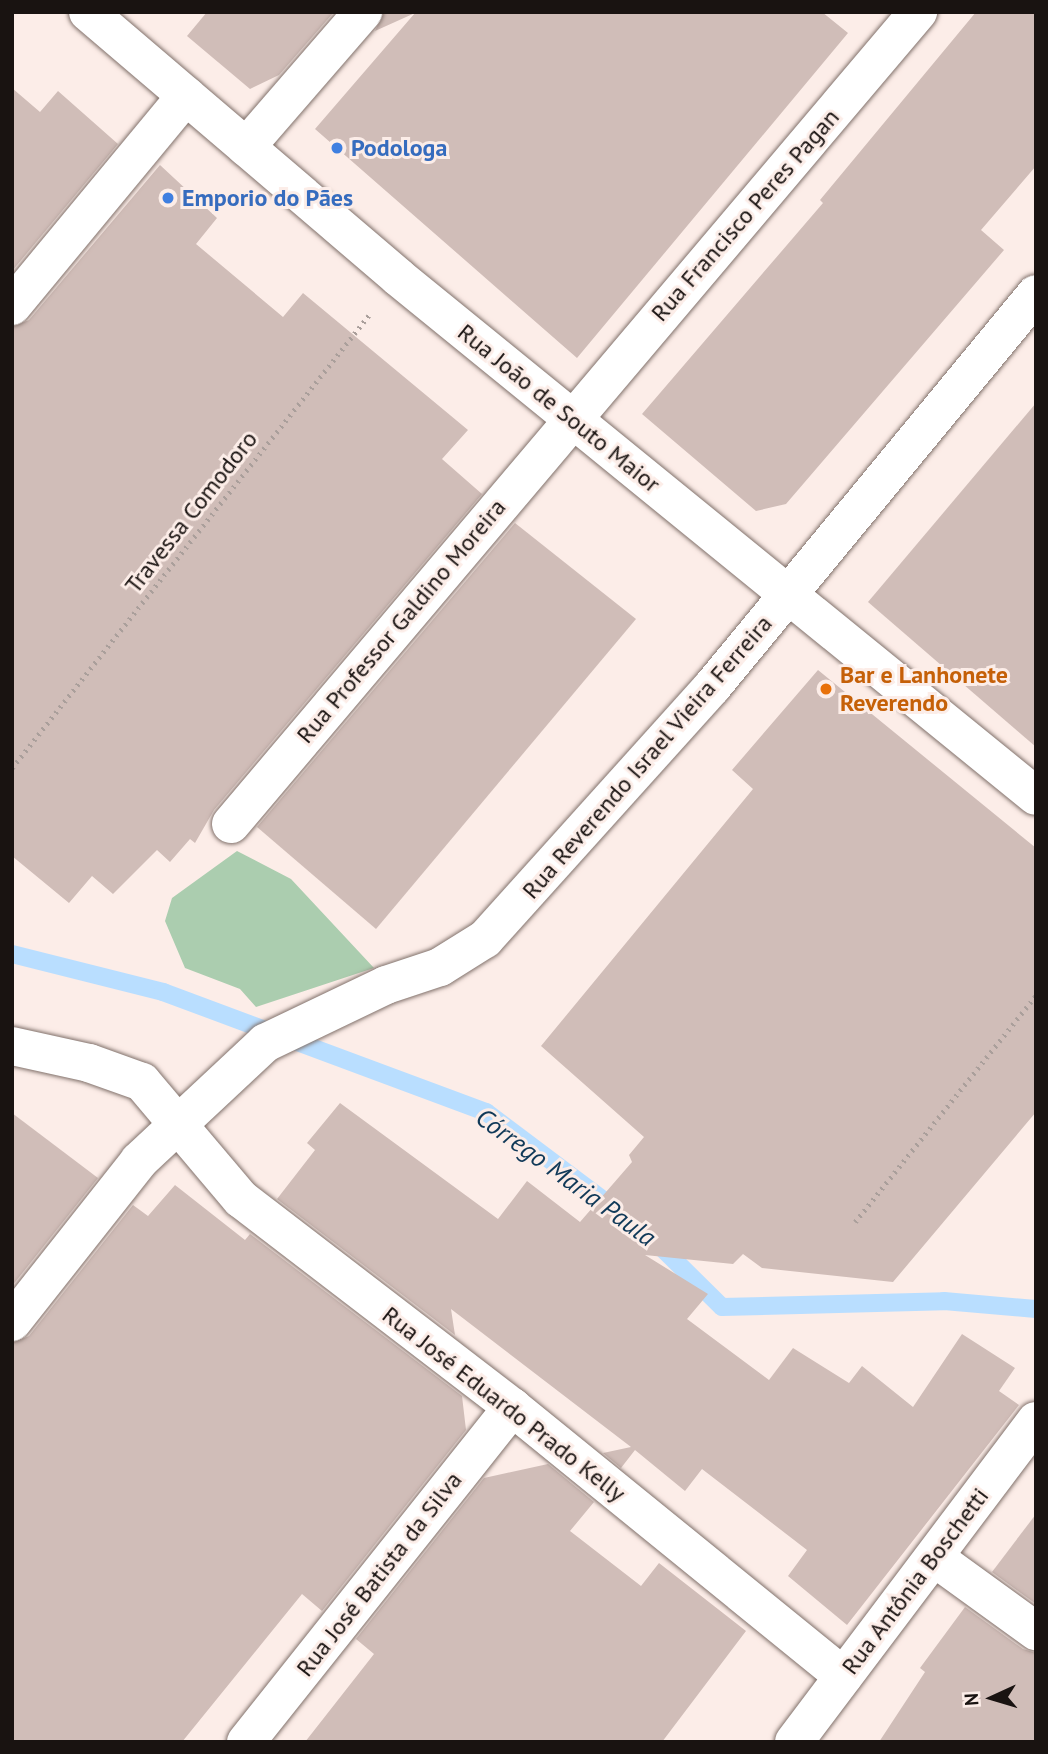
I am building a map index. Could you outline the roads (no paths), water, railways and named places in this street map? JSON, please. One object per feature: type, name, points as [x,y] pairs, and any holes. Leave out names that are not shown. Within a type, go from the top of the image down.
[{"type":"street","name":"Rua João de Souto Maior","points":[[88,12],[398,277],[790,593],[1036,796]]},
{"type":"street","points":[[246,147],[363,12]]},
{"type":"street","name":"Rua Francisco Peres Pagan","points":[[572,418],[918,12]]},
{"type":"street","points":[[12,306],[186,96]]},
{"type":"street","name":"Rua Reverendo Israel Vieira Ferreira","points":[[12,1322],[139,1161],[178,1121],[265,1042],[386,985],[440,967],[485,939],[790,593],[1036,294]]},
{"type":"street","name":"Rua Professor Galdino Moreira","points":[[231,824],[572,418]]},
{"type":"street","name":"Rua José Eduardo Prado Kelly","points":[[12,1046],[89,1063],[142,1082],[178,1121],[241,1199],[512,1407],[843,1676]]},
{"type":"street","name":"Rua José Batista da Silva","points":[[246,1742],[512,1407]]},
{"type":"street","name":"Rua Antônia Boschetti","points":[[794,1742],[935,1559],[1036,1421]]},
{"type":"street","points":[[935,1559],[1036,1631]]},
{"type":"waterway","name":"Córrego Maria Paula","points":[[12,954],[163,992],[486,1112],[619,1212]]},
{"type":"waterway","name":"Córrego Maria Paula","points":[[657,1243],[722,1307],[944,1301],[1036,1309]]},
{"type":"place","name":"Podologa","points":[[337,148]]},
{"type":"place","name":"Emporio do Pães","points":[[168,198]]},
{"type":"place","name":"Bar e Lanhonete Reverendo","points":[[826,689]]}]
